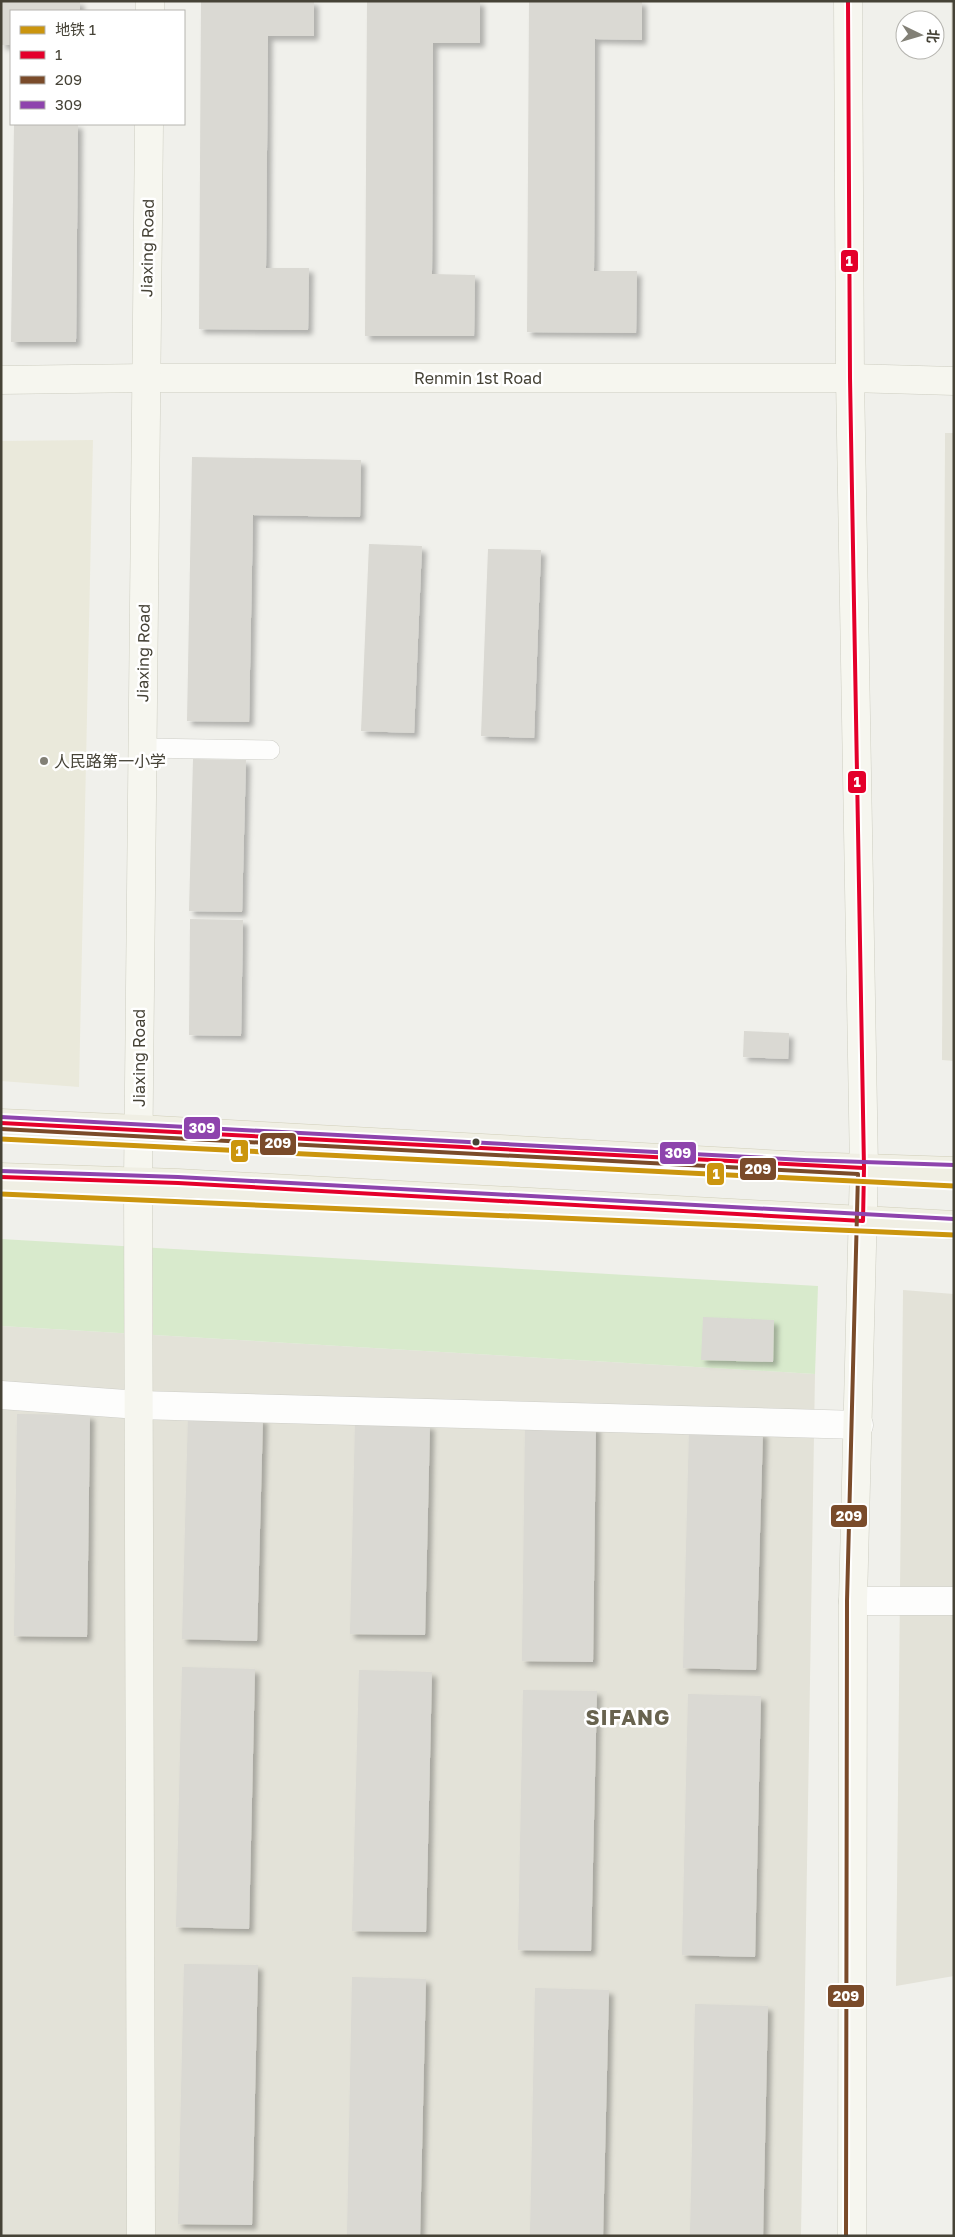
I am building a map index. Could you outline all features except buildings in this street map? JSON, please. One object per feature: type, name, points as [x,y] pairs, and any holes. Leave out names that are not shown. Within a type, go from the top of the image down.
[{"type":"main road","points":[[1,1123],[864,1168],[954,1171]]},
{"type":"main road","points":[[1,1177],[138,1182],[954,1225]]},
{"type":"street","points":[[848,1],[850,378],[864,1168],[859,1425],[853,1602],[852,2236]]},
{"type":"street","name":"Jiaxing Road","points":[[141,2236],[138,1182],[149,125]]},
{"type":"street","name":"Renmin 1st Road","points":[[1,380],[146,378],[850,378],[954,381]]},
{"type":"street","points":[[1,1395],[139,1405],[859,1425]]},
{"type":"street","points":[[853,1602],[954,1601]]},
{"type":"lane","points":[[142,748],[270,750]]},
{"type":"shaded area","points":[[951,1],[954,1],[954,290],[951,290]]},
{"type":"shaded area","points":[[945,433],[954,433],[954,1061],[942,1060]]},
{"type":"shaded area","name":"人民路第一小学","points":[[93,440],[79,1087],[1,1081],[1,441]]},
{"type":"shaded area","points":[[903,1290],[954,1294],[954,1976],[896,1986]]},
{"type":"shaded area","points":[[1,1326],[815,1374],[801,2236],[1,2236]]},
{"type":"green space","points":[[1,1239],[818,1286],[815,1374],[1,1326]]},
{"type":"metro line","name":"1","points":[[1,1139],[954,1186]]},
{"type":"metro line","name":"1","points":[[1,1194],[954,1235]]},
{"type":"transit line","name":"1","points":[[1,1177],[178,1183],[863,1221],[864,1168],[850,378],[848,1]]},
{"type":"transit line","name":"309","points":[[1,1117],[804,1160],[954,1165]]},
{"type":"transit line","name":"1","points":[[1,1123],[864,1168]]},
{"type":"transit line","name":"209","points":[[1,1129],[858,1174],[847,1601],[846,2236]]},
{"type":"transit line","name":"309","points":[[1,1171],[178,1177],[954,1219]]},
{"type":"place","name":"人民路第一小学","points":[[44,761]]},
{"type":"district","name":"SIFANG","points":[[628,1717]]}]
